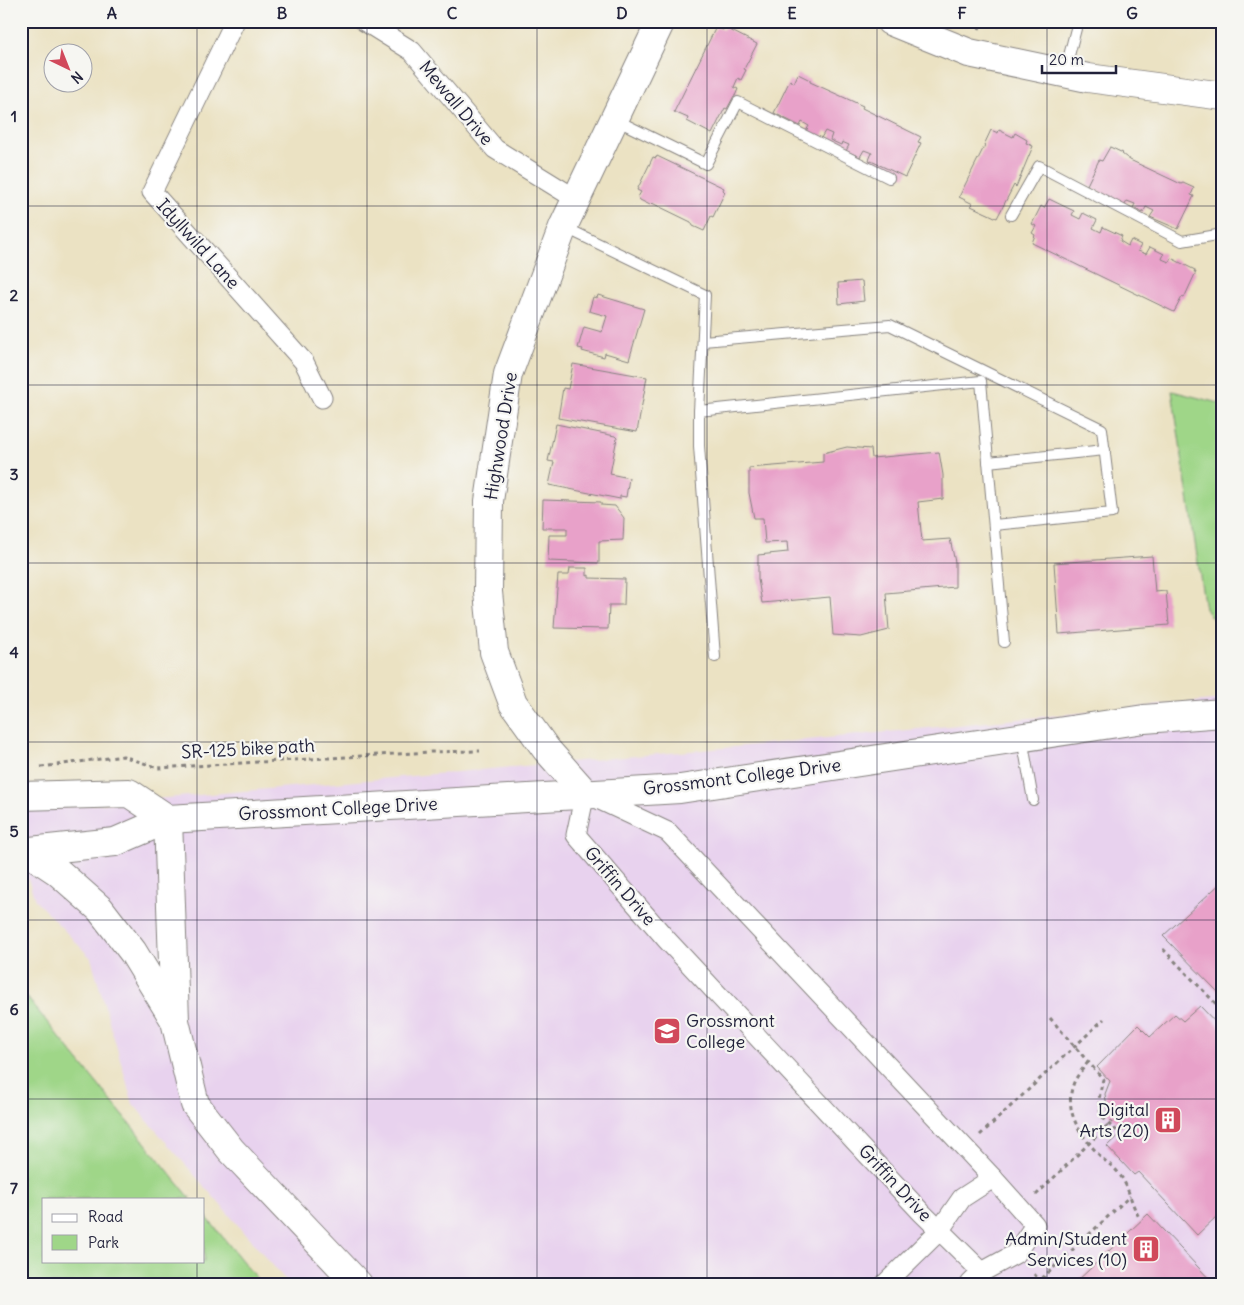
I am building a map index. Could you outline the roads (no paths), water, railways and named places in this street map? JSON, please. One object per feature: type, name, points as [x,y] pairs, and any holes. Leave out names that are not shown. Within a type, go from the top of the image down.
[{"type":"main road","name":"Highwood Drive","points":[[585,793],[546,749],[513,703],[494,652],[488,592],[489,501],[508,374],[563,227],[661,21]]},
{"type":"main road","points":[[890,21],[970,53],[1064,74],[1223,96]]},
{"type":"main road","name":"Grossmont College Drive","points":[[24,852],[115,842],[168,819],[680,788],[1144,719],[1223,713]]},
{"type":"main road","points":[[21,796],[129,793],[168,819],[175,1021],[195,1104],[231,1150],[358,1284]]},
{"type":"main road","points":[[24,852],[57,871],[100,909],[133,952],[175,1021]]},
{"type":"street","name":"Idyllwild Lane","points":[[235,21],[152,192],[304,362],[322,398]]},
{"type":"street","name":"Mewall Drive","points":[[364,21],[412,51],[495,149],[576,199]]},
{"type":"street","points":[[585,793],[668,832],[1035,1225],[1015,1254],[976,1278]]},
{"type":"street","name":"Griffin Drive","points":[[585,793],[576,835],[667,940],[939,1230],[976,1278]]},
{"type":"street","points":[[885,1284],[939,1230],[962,1198],[993,1178]]},
{"type":"lane","points":[[1064,74],[1078,21]]},
{"type":"lane","points":[[615,120],[706,164],[738,102],[889,178]]},
{"type":"lane","points":[[1011,215],[1038,166],[1182,241],[1223,234]]},
{"type":"lane","points":[[563,227],[705,296],[699,446],[715,657]]},
{"type":"lane","points":[[703,341],[890,325],[984,377],[1102,429],[1112,513],[994,525]]},
{"type":"lane","points":[[699,411],[984,377]]},
{"type":"lane","points":[[984,377],[988,462],[1004,642]]},
{"type":"lane","points":[[988,462],[1105,450]]},
{"type":"lane","points":[[1022,738],[1033,800]]},
{"type":"place","name":"Grossmont College","points":[[667,1031]]},
{"type":"place","name":"Digital Arts (20)","points":[[1168,1120]]},
{"type":"place","name":"Admin/Student Services (10)","points":[[1146,1249]]}]
